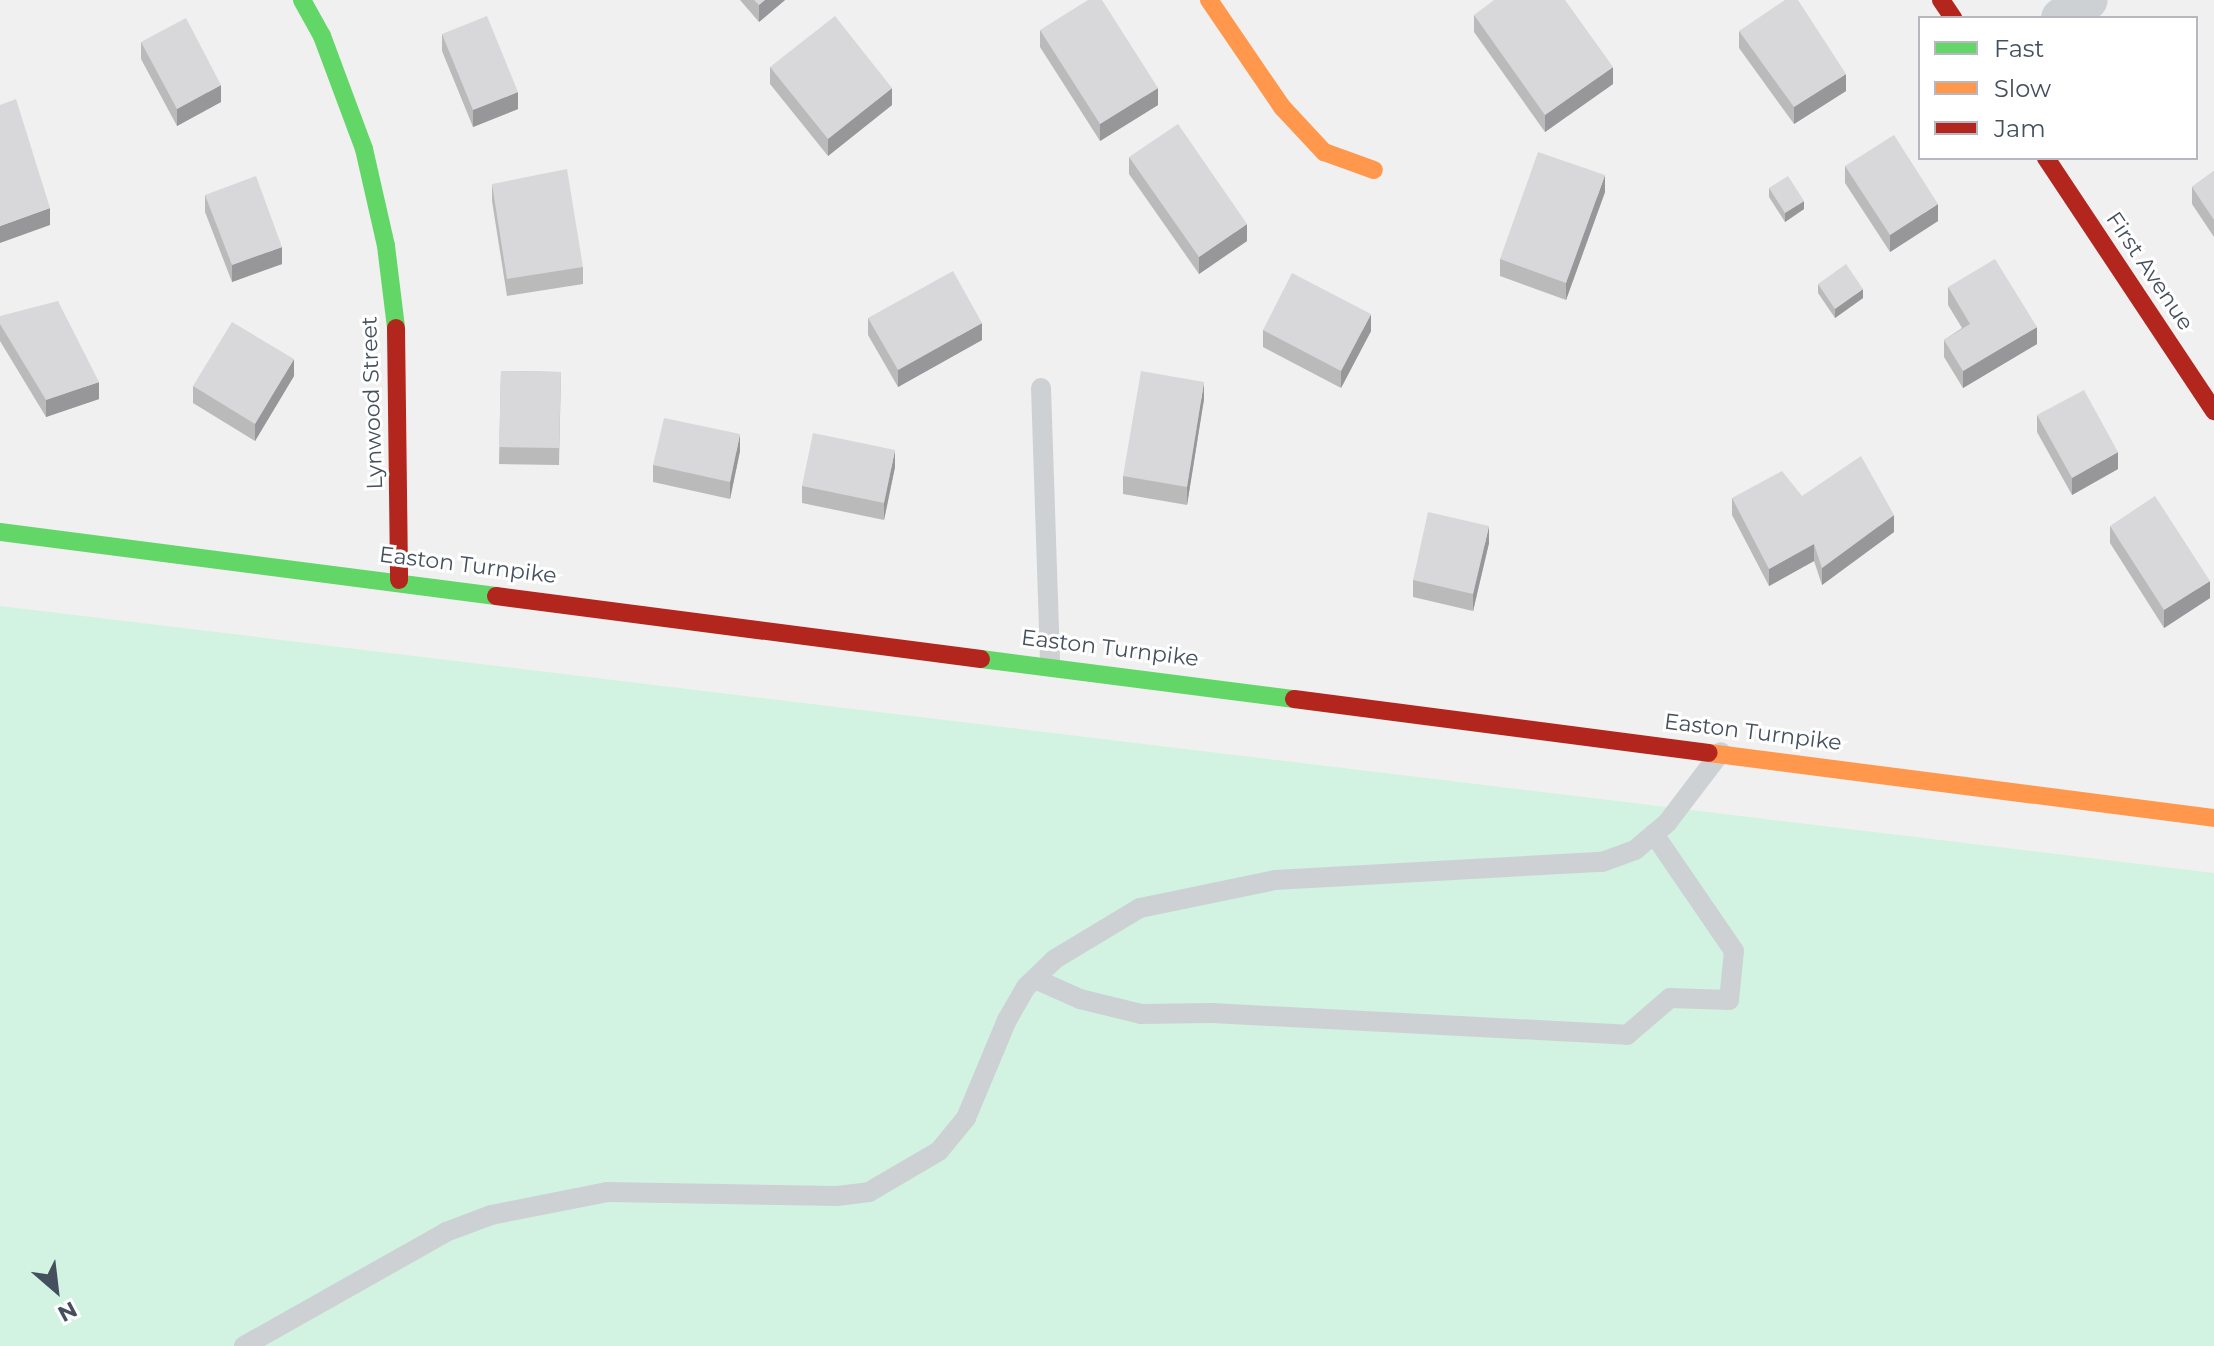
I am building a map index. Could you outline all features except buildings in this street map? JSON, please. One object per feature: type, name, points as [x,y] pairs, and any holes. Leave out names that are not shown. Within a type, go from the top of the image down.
[{"type":"main road","name":"Lynwood Street","points":[[302,0],[322,36],[364,149],[386,246],[399,351],[399,580]]},
{"type":"main road","points":[[1209,0],[1282,107],[1324,152],[1374,170]]},
{"type":"main road","name":"First Avenue","points":[[2047,160],[2214,411]]},
{"type":"main road","name":"Easton Turnpike","points":[[0,532],[399,580],[2214,818]]},
{"type":"street","points":[[2064,16],[2088,0]]},
{"type":"lane","points":[[1041,388],[1050,665]]},
{"type":"lane","points":[[244,1346],[446,1232],[491,1215],[607,1192],[837,1196],[869,1192],[939,1151],[966,1118],[1007,1020],[1035,979],[1055,959],[1140,908],[1199,892],[1275,880],[1602,862],[1635,850],[1654,834],[1721,752]]},
{"type":"lane","points":[[1035,979],[1080,999],[1141,1014],[1212,1013],[1627,1035],[1670,998],[1729,1000],[1734,951],[1654,834]]},
{"type":"green space","points":[[0,606],[2214,873],[2214,1346],[0,1346]]},
{"type":"traffic: fast","points":[[302,0],[322,36],[364,149],[386,246],[396,328]]},
{"type":"traffic: fast","points":[[0,532],[496,596]]},
{"type":"traffic: fast","points":[[981,659],[1294,699]]},
{"type":"traffic: slow","points":[[1209,0],[1282,107],[1324,152],[1374,170]]},
{"type":"traffic: slow","points":[[1709,753],[2214,818]]},
{"type":"traffic: jam","points":[[1941,0],[1952,16]]},
{"type":"traffic: jam","points":[[2047,160],[2214,411]]},
{"type":"traffic: jam","points":[[396,328],[399,580]]},
{"type":"traffic: jam","points":[[496,596],[981,659]]},
{"type":"traffic: jam","points":[[1294,699],[1709,753]]}]
